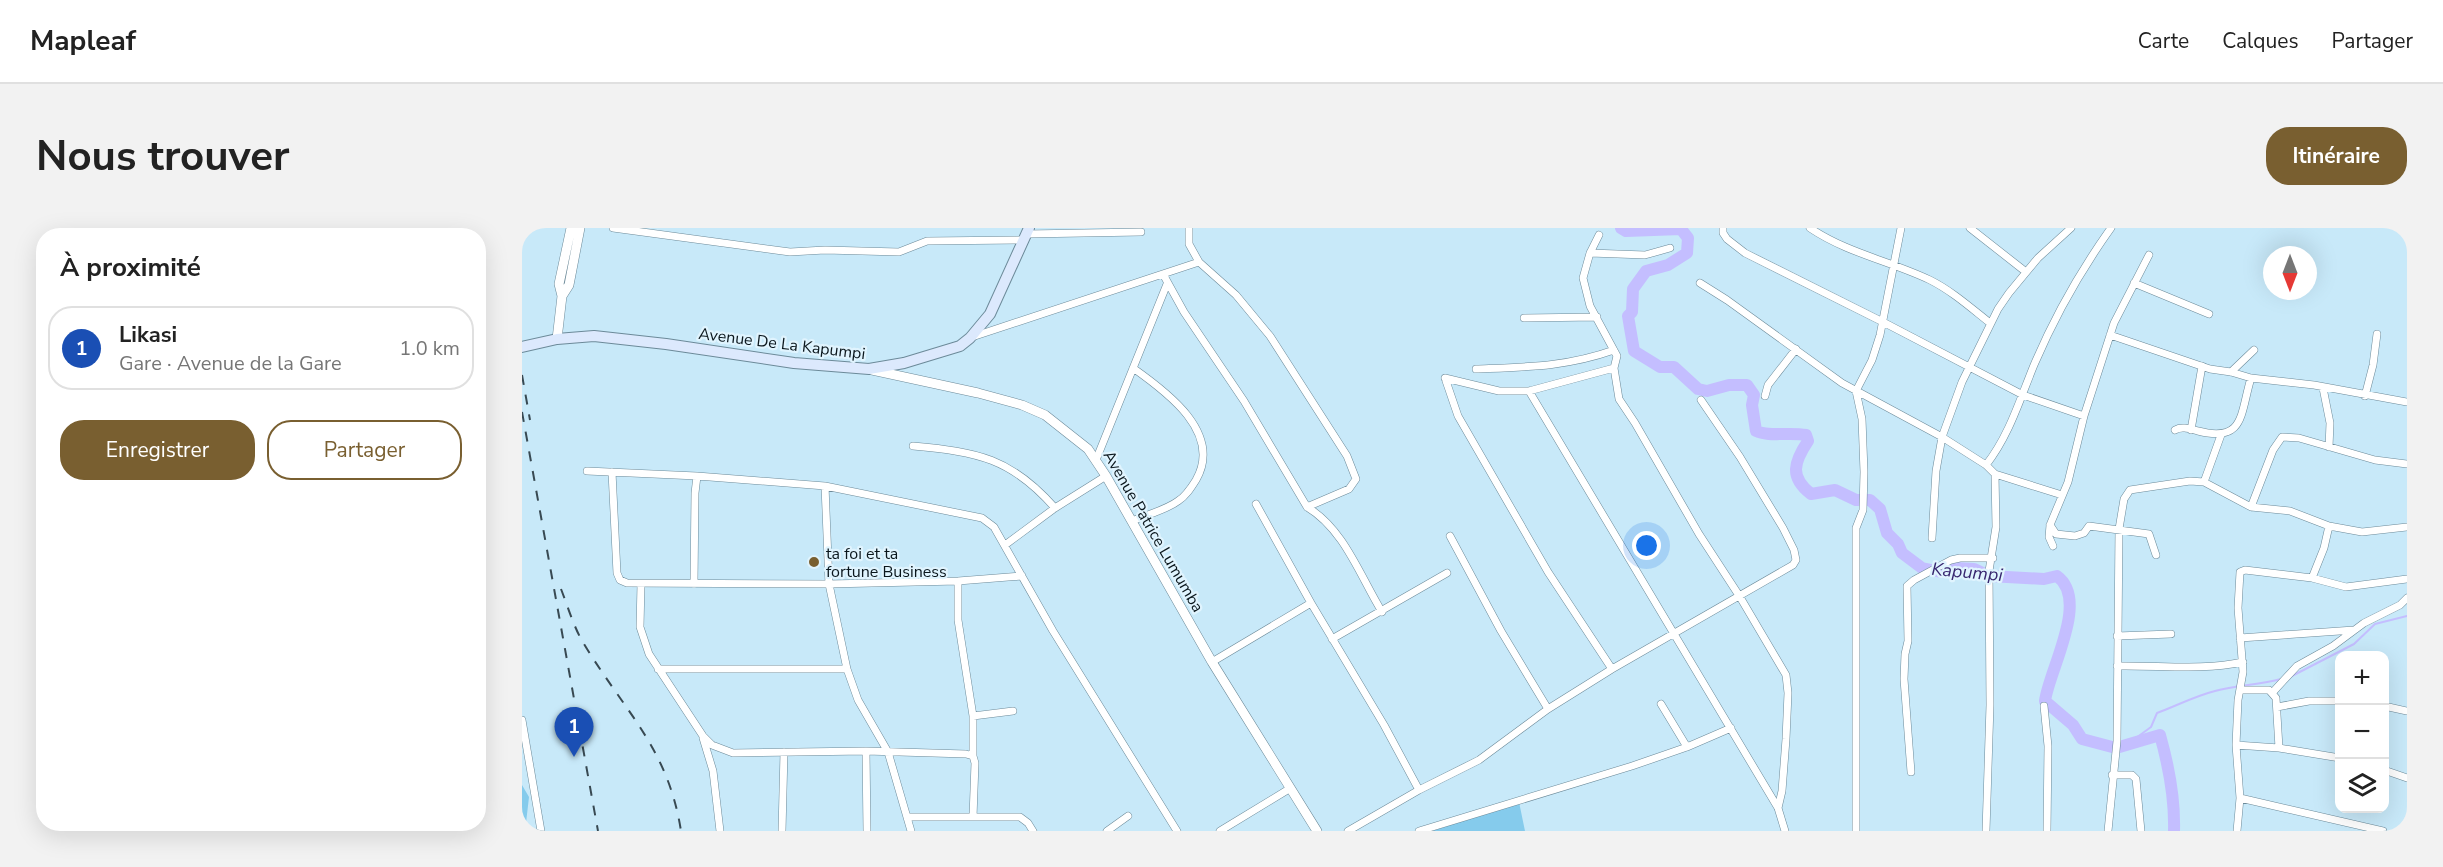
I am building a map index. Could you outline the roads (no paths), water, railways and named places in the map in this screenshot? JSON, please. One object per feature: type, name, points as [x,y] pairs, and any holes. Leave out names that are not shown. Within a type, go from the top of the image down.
[{"type":"main road","name":"Avenue De La Kapumpi","points":[[528,345],[557,339],[594,336],[794,363],[869,369],[904,363],[945,352],[960,346],[970,338],[990,314],[1027,234]]},
{"type":"street","points":[[557,339],[562,296],[559,284],[571,228]]},
{"type":"street","points":[[562,296],[569,285],[580,228]]},
{"type":"street","points":[[614,228],[790,252],[825,250],[899,252],[927,241],[1027,234],[1141,232]]},
{"type":"street","points":[[1189,228],[1189,244],[1199,262],[1236,295],[1270,336],[1347,456],[1353,470],[1356,479],[1349,489],[1307,507]]},
{"type":"street","points":[[1723,228],[1727,239],[1745,253],[2023,395],[2084,416]]},
{"type":"street","points":[[1810,228],[1840,246],[1931,281],[1949,291],[1990,323]]},
{"type":"street","points":[[1856,831],[1856,528],[1863,510],[1864,488],[1862,419],[1856,391],[1872,360],[1883,322],[1901,228]]},
{"type":"street","points":[[1970,228],[2026,272]]},
{"type":"street","points":[[1932,538],[1936,471],[1942,437],[1969,367],[1990,323],[2009,292],[2071,228]]},
{"type":"street","points":[[1986,465],[2003,438],[2035,364],[2077,281],[2111,228]]},
{"type":"street","points":[[1599,235],[1590,253],[1583,278],[1590,306],[1617,356],[1614,368],[1619,399],[1786,675],[1788,693],[1786,739],[1782,791],[1778,808]]},
{"type":"street","points":[[1590,253],[1646,255],[1670,248]]},
{"type":"street","points":[[2053,546],[2049,537],[2050,525],[2068,482],[2084,416],[2110,335],[2123,302],[2150,255]]},
{"type":"street","points":[[970,338],[1199,262]]},
{"type":"street","points":[[1163,274],[1167,284],[1244,401],[1307,507],[1322,516],[1334,530],[1382,612]]},
{"type":"street","points":[[1700,283],[1856,391],[1942,437],[1986,465],[1995,474],[2062,495]]},
{"type":"street","points":[[2134,283],[2209,314]]},
{"type":"street","points":[[1096,460],[1167,284]]},
{"type":"street","points":[[1524,318],[1596,317]]},
{"type":"street","points":[[2365,396],[2373,365],[2377,334]]},
{"type":"street","points":[[2110,335],[2202,366],[2251,378],[2296,382],[2407,402]]},
{"type":"street","points":[[1765,396],[1768,385],[1796,349]]},
{"type":"street","points":[[1476,369],[1549,366],[1590,358],[1614,350]]},
{"type":"street","points":[[2231,372],[2254,350]]},
{"type":"street","points":[[2192,430],[2202,366]]},
{"type":"street","points":[[1132,521],[1178,502],[1191,489],[1204,460],[1203,446],[1198,432],[1160,387],[1133,368]]},
{"type":"street","points":[[1612,669],[1548,572],[1458,416],[1445,378],[1498,391],[1529,391],[1614,368]]},
{"type":"street","name":"Avenue Patrice Lumumba","points":[[869,369],[1022,405],[1045,415],[1088,448],[1212,662],[1317,831]]},
{"type":"street","points":[[2175,430],[2179,428],[2221,435],[2231,433],[2237,424],[2251,378]]},
{"type":"street","points":[[2323,388],[2330,423],[2329,447]]},
{"type":"street","points":[[1529,391],[1778,808],[1785,831]]},
{"type":"street","points":[[1348,831],[1419,790],[1479,760],[1548,708],[1793,565],[1796,560],[1794,550],[1740,457],[1701,400]]},
{"type":"street","points":[[2204,482],[2221,435]]},
{"type":"street","points":[[2251,507],[2273,450],[2282,437],[2300,438],[2375,460],[2407,464]]},
{"type":"street","points":[[913,446],[974,454],[1005,465],[1026,478],[1055,508]]},
{"type":"street","points":[[587,471],[697,476],[825,486],[982,518],[994,527],[1177,831]]},
{"type":"street","points":[[612,472],[617,573],[620,580],[627,584],[829,584],[958,581],[1022,576]]},
{"type":"street","points":[[1986,831],[1990,705],[1989,571],[1993,558],[1996,527],[1995,474]]},
{"type":"street","points":[[694,584],[697,476]]},
{"type":"street","points":[[1005,545],[1055,508],[1106,476]]},
{"type":"street","points":[[2108,831],[2116,741],[2119,529],[2124,500],[2130,490],[2183,482],[2204,482],[2251,507],[2290,511],[2329,526],[2362,532],[2407,527]]},
{"type":"street","points":[[825,486],[829,584],[847,669],[858,700],[888,752],[911,831]]},
{"type":"street","points":[[1256,504],[1419,790]]},
{"type":"street","points":[[2050,525],[2056,534],[2075,536],[2084,533],[2089,526],[2150,534],[2156,555]]},
{"type":"street","points":[[2312,578],[2324,548],[2329,526]]},
{"type":"street","points":[[1450,536],[1501,631],[1548,708]]},
{"type":"street","points":[[1911,772],[1905,679],[1905,654],[1908,641],[1907,586],[1951,560],[1993,558]]},
{"type":"street","points":[[2237,831],[2240,798],[2236,745],[2243,662],[2238,608],[2240,572],[2244,570],[2312,578],[2346,587],[2407,580]]},
{"type":"street","points":[[1332,639],[1447,573]]},
{"type":"street","points":[[958,581],[958,620],[973,716],[975,763],[973,817]]},
{"type":"street","points":[[640,584],[640,627],[649,654],[703,736],[712,745],[734,753],[866,751],[973,756]]},
{"type":"street","points":[[2272,693],[2296,666],[2333,646],[2364,623],[2406,601],[2407,598]]},
{"type":"street","points":[[1212,662],[1311,603]]},
{"type":"street","points":[[2240,638],[2354,630]]},
{"type":"street","points":[[2117,636],[2171,634]]},
{"type":"street","points":[[2117,666],[2186,667],[2243,662]]},
{"type":"street","points":[[658,669],[847,669]]},
{"type":"street","points":[[2240,690],[2268,690],[2276,698],[2279,748]]},
{"type":"street","points":[[2277,708],[2309,701],[2335,701]]},
{"type":"street","points":[[1661,704],[1687,747]]},
{"type":"street","points":[[2043,706],[2048,746],[2047,831]]},
{"type":"street","points":[[2389,707],[2407,711]]},
{"type":"street","points":[[973,716],[1013,711]]},
{"type":"street","points":[[522,720],[525,763],[541,831]]},
{"type":"street","points":[[1419,831],[1632,766],[1687,747],[1731,728]]},
{"type":"street","points":[[703,736],[712,771],[720,831]]},
{"type":"street","points":[[2236,745],[2279,748],[2335,757]]},
{"type":"street","points":[[866,751],[867,831]]},
{"type":"street","points":[[782,831],[784,752]]},
{"type":"street","points":[[2389,771],[2407,778]]},
{"type":"street","points":[[2112,775],[2132,775],[2136,779],[2141,831]]},
{"type":"street","points":[[1220,831],[1289,789]]},
{"type":"street","points":[[2240,798],[2383,831]]},
{"type":"street","points":[[1107,831],[1128,816]]},
{"type":"street","points":[[908,817],[1020,817],[1033,831]]},
{"type":"waterway","name":"Kapumpi","points":[[1621,228],[1626,231],[1681,229],[1688,238],[1687,253],[1668,265],[1646,271],[1633,289],[1632,312],[1628,316],[1634,351],[1660,367],[1674,367],[1698,389],[1707,391],[1729,385],[1747,385],[1754,395],[1752,405],[1756,431],[1767,434],[1806,435],[1808,441],[1799,456],[1796,469],[1799,482],[1811,494],[1835,490],[1856,500],[1870,500],[1880,509],[1887,533],[1898,544],[1902,553],[1922,568],[1941,572],[1957,568],[1974,569],[1989,576],[2044,579],[2057,576],[2066,587],[2070,601],[2069,618],[2045,701],[2073,725],[2082,739],[2116,748],[2160,735],[2171,783],[2174,831]]},
{"type":"waterway","points":[[2290,677],[2354,644],[2375,624],[2407,616]]},
{"type":"waterway","points":[[2125,746],[2151,727],[2157,713],[2215,691],[2281,679]]},
{"type":"railway","points":[[522,375],[530,420]]},
{"type":"railway","points":[[522,412],[598,831]]},
{"type":"railway","points":[[561,589],[584,644],[655,753],[675,802],[681,831]]},
{"type":"place","name":"ta foi et ta fortune Business","points":[[814,562]]},
{"type":"place","name":"Likasi","points":[[574,757]]}]
